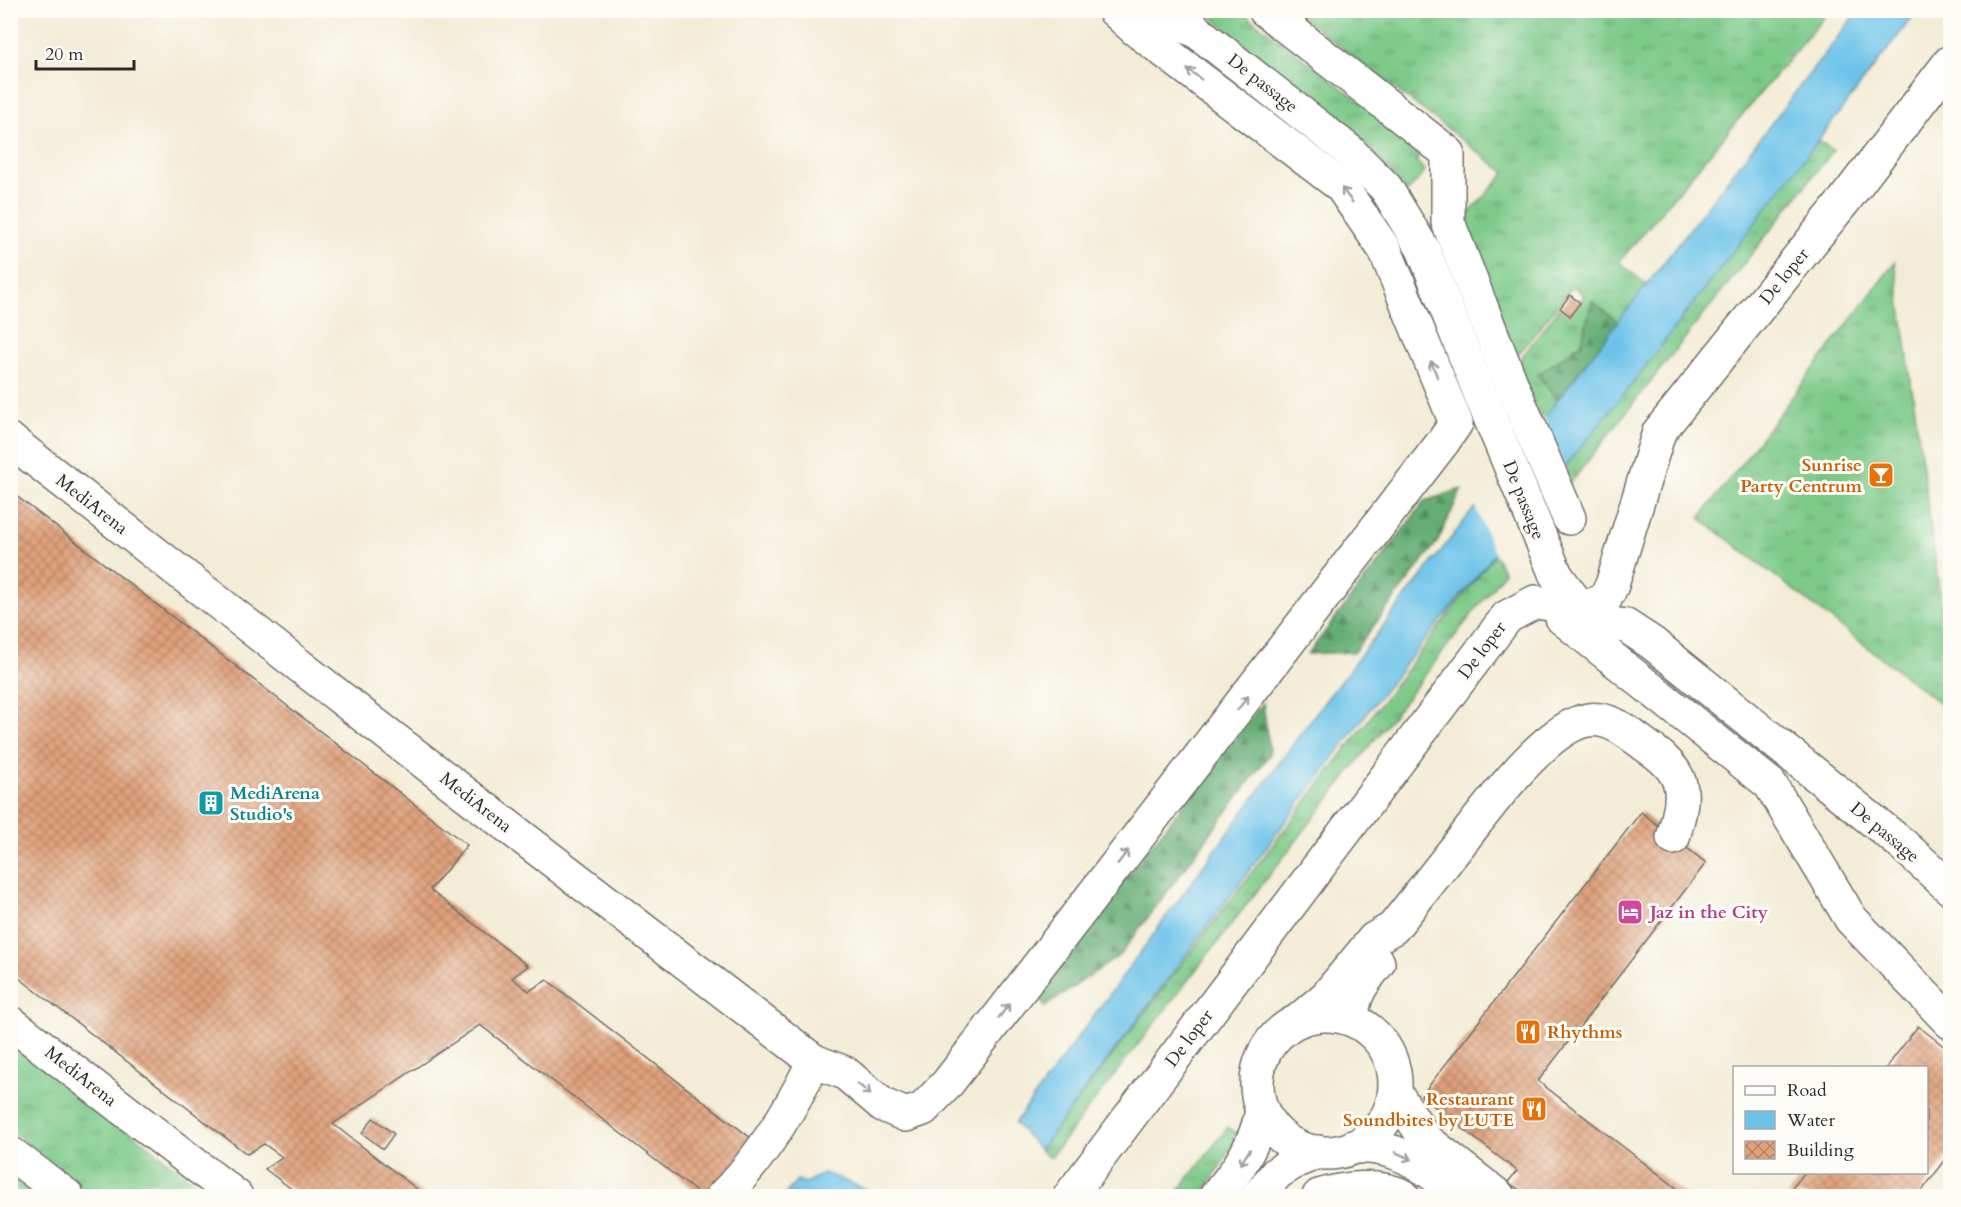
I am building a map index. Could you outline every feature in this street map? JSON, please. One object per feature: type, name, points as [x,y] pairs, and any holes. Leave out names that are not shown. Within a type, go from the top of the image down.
[{"type":"street","name":"MediArena","points":[[10,440],[814,1061],[845,1073],[883,1105],[906,1115],[923,1109],[947,1084],[1456,423],[1385,250],[1341,186],[1135,29],[1114,10]]},
{"type":"street","name":"De passage","points":[[1153,10],[1173,23],[1188,20],[1348,150],[1386,188],[1423,249],[1571,613],[1770,784],[1851,919],[1950,1022]]},
{"type":"street","points":[[1265,10],[1448,153],[1448,222],[1513,388],[1566,509]]},
{"type":"street","name":"De loper","points":[[1070,1197],[1507,617],[1535,602],[1571,613],[1604,601],[1612,585],[1659,432],[1844,201],[1950,62]]},
{"type":"street","name":"De passage","points":[[1571,613],[1600,622],[1626,626],[1652,643],[1902,844],[1950,888]]},
{"type":"street","points":[[1299,1020],[1317,1015],[1335,1015],[1352,1019],[1381,1041],[1390,1057],[1395,1074],[1395,1092],[1390,1110],[1381,1125],[1369,1138],[1353,1147],[1336,1152],[1318,1152],[1300,1148],[1284,1139],[1262,1110],[1257,1075],[1262,1058],[1271,1042],[1284,1029],[1299,1020],[1326,997],[1374,939],[1393,928],[1501,789],[1557,734],[1571,725],[1588,719],[1608,720],[1669,763],[1678,776],[1682,792],[1681,809],[1673,838]]},
{"type":"street","points":[[1352,1019],[1352,1005],[1357,992],[1388,950],[1393,928]]},
{"type":"street","name":"MediArena","points":[[10,1022],[236,1197]]},
{"type":"street","points":[[723,1197],[763,1149],[814,1061]]},
{"type":"street","points":[[1395,1092],[1425,1140],[1458,1184]]},
{"type":"street","points":[[1216,1197],[1228,1183],[1251,1147],[1259,1130],[1262,1110]]},
{"type":"street","points":[[1353,1147],[1378,1147],[1408,1157],[1458,1184],[1498,1197]]},
{"type":"street","points":[[1258,1197],[1277,1173],[1296,1161],[1318,1152]]},
{"type":"street","points":[[10,1153],[67,1197]]},
{"type":"street","points":[[1319,1197],[1332,1192],[1362,1188],[1394,1192],[1403,1197]]},
{"type":"green space","points":[[1206,11],[1241,11],[1423,150],[1416,161],[1425,171],[1407,193],[1369,147],[1228,32]]},
{"type":"green space","points":[[1294,11],[1829,11],[1619,262],[1647,285],[1618,322],[1592,301],[1582,343],[1538,375],[1557,400],[1542,422],[1517,363],[1560,308],[1580,303],[1584,295],[1573,286],[1515,358],[1461,222],[1505,173]]},
{"type":"green space","points":[[1817,139],[1833,151],[1568,486],[1562,466]]},
{"type":"green space","points":[[1895,262],[1950,670],[1950,711],[1700,518]]},
{"type":"green space","points":[[1592,301],[1618,322],[1557,400],[1538,375],[1582,343]]},
{"type":"green space","points":[[1462,489],[1438,541],[1354,652],[1308,654],[1425,501]]},
{"type":"green space","points":[[1495,554],[1504,573],[1050,1158],[1040,1150]]},
{"type":"green space","points":[[1263,703],[1270,754],[1120,955],[1045,1007],[1037,991]]},
{"type":"green space","points":[[10,1039],[213,1196],[94,1196],[11,1131]]},
{"type":"green space","points":[[1228,1127],[1239,1135],[1202,1196],[1174,1196]]},
{"type":"green space","points":[[11,1175],[38,1196],[11,1196]]},
{"type":"water","points":[[1858,11],[1917,11],[1632,384],[1379,697],[1040,1150],[1015,1123],[1316,713]]},
{"type":"water","points":[[824,1173],[883,1196],[784,1196],[797,1180],[805,1183]]},
{"type":"pier","points":[[1543,415],[1566,472],[1496,557],[1474,504]]},
{"type":"building","points":[[1570,295],[1580,303],[1570,316],[1560,308]]},
{"type":"building","name":"MediArena Studio's","points":[[10,491],[467,845],[430,890],[528,966],[512,978],[529,991],[547,980],[756,1142],[714,1196],[702,1196],[480,1025],[333,1124],[426,1196],[301,1196],[265,1169],[282,1157],[264,1144],[247,1154],[10,971]]},
{"type":"building","points":[[1641,812],[1706,863],[1538,1081],[1687,1196],[1528,1196],[1508,1182],[1517,1171],[1421,1096]]},
{"type":"building","points":[[1918,1026],[1950,1051],[1950,1154],[1918,1196],[1786,1196],[1803,1174],[1928,1174],[1928,1066],[1888,1066]]},
{"type":"building","points":[[373,1118],[394,1134],[383,1149],[362,1133]]},
{"type":"place","name":"Sunrise Party Centrum","points":[[1881,475]]},
{"type":"place","name":"MediArena Studio's","points":[[211,803]]},
{"type":"place","name":"Jaz in the City","points":[[1630,912]]},
{"type":"place","name":"Rhythms","points":[[1528,1032]]},
{"type":"place","name":"Restaurant Soundbites by LUTE","points":[[1534,1109]]}]
